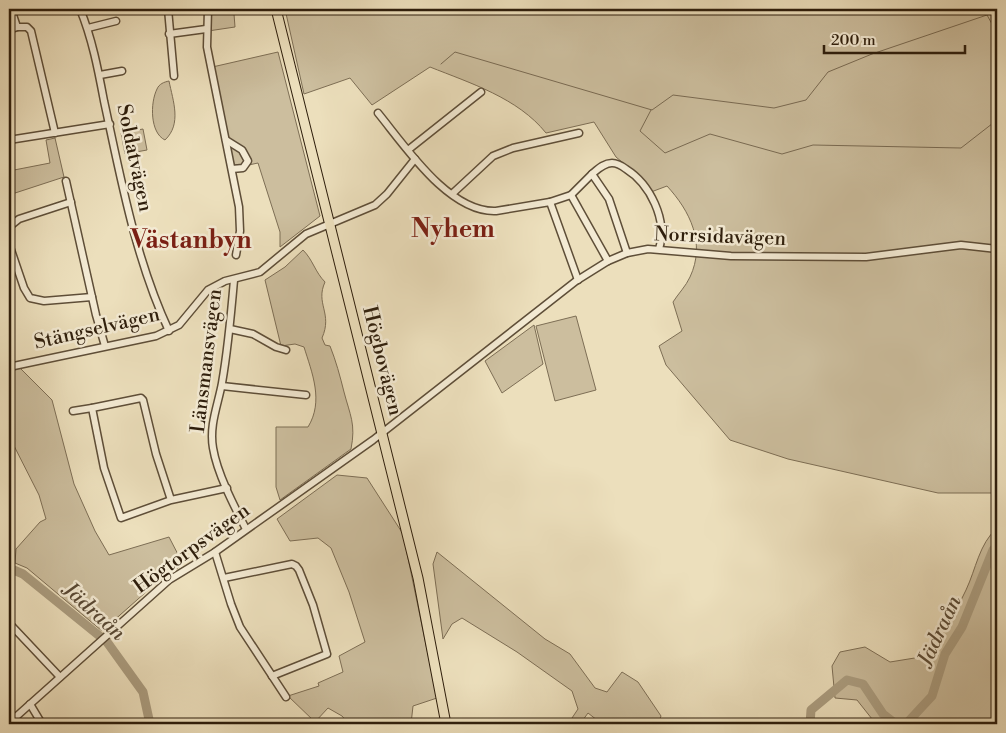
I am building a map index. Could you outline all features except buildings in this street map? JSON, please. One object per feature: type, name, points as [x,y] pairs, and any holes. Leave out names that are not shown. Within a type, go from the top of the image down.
[{"type":"main road","name":"Högbovägen","points":[[276,9],[418,578],[446,724]]},
{"type":"street","points":[[11,9],[18,26]]},
{"type":"street","name":"Soldatvägen","points":[[80,9],[88,28],[100,75],[140,259],[150,289],[169,331]]},
{"type":"street","points":[[168,9],[174,76]]},
{"type":"street","points":[[208,9],[206,29],[209,55],[239,207],[240,231],[236,255]]},
{"type":"street","points":[[88,28],[116,20]]},
{"type":"street","points":[[9,30],[18,26],[27,27],[31,32],[56,133]]},
{"type":"street","points":[[169,34],[206,29]]},
{"type":"street","points":[[100,75],[122,71]]},
{"type":"street","points":[[408,150],[481,92]]},
{"type":"street","points":[[378,113],[415,159],[452,194],[471,207],[487,211],[550,202],[572,195],[592,174],[606,165],[614,163],[628,170],[643,182],[661,226],[662,234],[659,249]]},
{"type":"street","points":[[9,140],[110,124]]},
{"type":"street","points":[[452,194],[493,156],[513,148],[579,133]]},
{"type":"street","points":[[226,140],[242,150],[248,161],[244,168],[232,169]]},
{"type":"street","name":"Stängselvägen","points":[[9,367],[156,336],[169,331],[182,321],[208,290],[260,272],[299,238],[381,201],[415,159]]},
{"type":"street","points":[[592,174],[609,199],[627,253]]},
{"type":"street","points":[[66,181],[105,346]]},
{"type":"street","points":[[572,195],[608,261]]},
{"type":"street","points":[[9,227],[19,219],[71,202]]},
{"type":"street","points":[[550,202],[578,280]]},
{"type":"street","points":[[9,244],[24,288],[30,298],[44,301],[92,297]]},
{"type":"street","name":"Norrsidavägen","points":[[381,433],[578,280],[608,261],[627,253],[659,249],[731,256],[866,257],[961,245],[997,249]]},
{"type":"street","name":"Länsmansvägen","points":[[234,280],[230,329],[222,386],[212,427],[213,447],[227,488],[246,529]]},
{"type":"street","points":[[230,329],[253,334],[276,348],[286,350]]},
{"type":"street","points":[[222,386],[306,395]]},
{"type":"street","points":[[73,411],[141,398],[171,500]]},
{"type":"street","points":[[92,408],[104,468],[120,516],[126,518],[171,500],[227,488]]},
{"type":"street","name":"Högtorpsvägen","points":[[9,723],[169,580],[215,552],[381,433]]},
{"type":"street","points":[[215,552],[240,627],[286,697]]},
{"type":"street","points":[[224,578],[292,564],[298,570],[316,612],[327,654],[272,676]]},
{"type":"street","points":[[9,623],[60,677]]},
{"type":"street","points":[[30,704],[42,724]]},
{"type":"shaded area","points":[[211,9],[230,9],[234,14],[235,27],[208,31]]},
{"type":"shaded area","points":[[285,9],[997,9],[997,493],[938,493],[788,459],[730,440],[666,365],[659,346],[682,331],[673,302],[690,277],[695,264],[696,252],[696,240],[689,217],[667,186],[651,192],[646,182],[616,157],[594,122],[546,133],[522,110],[508,101],[430,67],[372,105],[350,78],[304,94]]},
{"type":"shaded area","points":[[278,52],[320,216],[280,247],[280,232],[258,163],[230,169],[208,68]]},
{"type":"shaded area","points":[[169,81],[175,120],[170,134],[165,140],[156,131],[152,109],[158,87]]},
{"type":"shaded area","points":[[143,129],[147,150],[125,154],[121,133]]},
{"type":"shaded area","points":[[55,138],[64,177],[9,195],[9,171],[50,163],[46,140]]},
{"type":"shaded area","points":[[303,250],[325,282],[322,297],[326,322],[322,338],[325,345],[330,346],[338,369],[352,420],[353,433],[351,449],[280,500],[276,487],[276,427],[308,427],[313,417],[316,397],[313,377],[304,347],[295,344],[281,346],[265,280],[285,267]]},
{"type":"shaded area","points":[[576,316],[596,390],[555,401],[536,326]]},
{"type":"shaded area","points":[[534,325],[543,364],[502,393],[485,361]]},
{"type":"shaded area","points":[[20,368],[52,400],[74,484],[95,531],[109,555],[169,537],[183,564],[155,584],[102,631],[27,568],[15,563],[16,549],[40,522],[46,519],[39,495],[9,436],[9,372]]},
{"type":"shaded area","points":[[337,475],[367,478],[403,534],[437,698],[413,706],[411,724],[349,724],[342,716],[328,708],[315,722],[288,696],[319,686],[318,683],[343,672],[339,656],[365,642],[349,592],[331,548],[318,538],[290,541],[277,519]]},
{"type":"shaded area","points":[[997,528],[997,724],[876,724],[857,700],[835,698],[832,666],[840,652],[865,647],[890,662],[927,656],[962,599],[986,541]]},
{"type":"shaded area","points":[[437,552],[545,639],[570,654],[595,688],[607,692],[622,672],[638,682],[661,716],[658,724],[602,724],[588,713],[580,724],[568,724],[578,709],[572,691],[517,652],[462,618],[452,624],[443,639],[433,564]]},
{"type":"waterway","points":[[441,64],[455,52],[652,110],[673,95],[774,108],[806,100],[828,72],[872,54],[987,15],[997,33]]},
{"type":"waterway","points":[[651,110],[640,131],[665,153],[710,134],[782,154],[813,145],[961,148],[997,120]]},
{"type":"waterway","name":"Jädraån","points":[[906,724],[932,696],[945,654],[962,627],[993,550],[997,545]]},
{"type":"waterway","name":"Jädraån","points":[[9,568],[23,574],[107,642],[143,692],[150,724]]},
{"type":"waterway","name":"Jädraån","points":[[810,724],[811,710],[847,680],[863,684],[883,714],[896,724]]},
{"type":"district","name":"Nyhem","points":[[453,229]]},
{"type":"district","name":"Västanbyn","points":[[191,240]]}]
